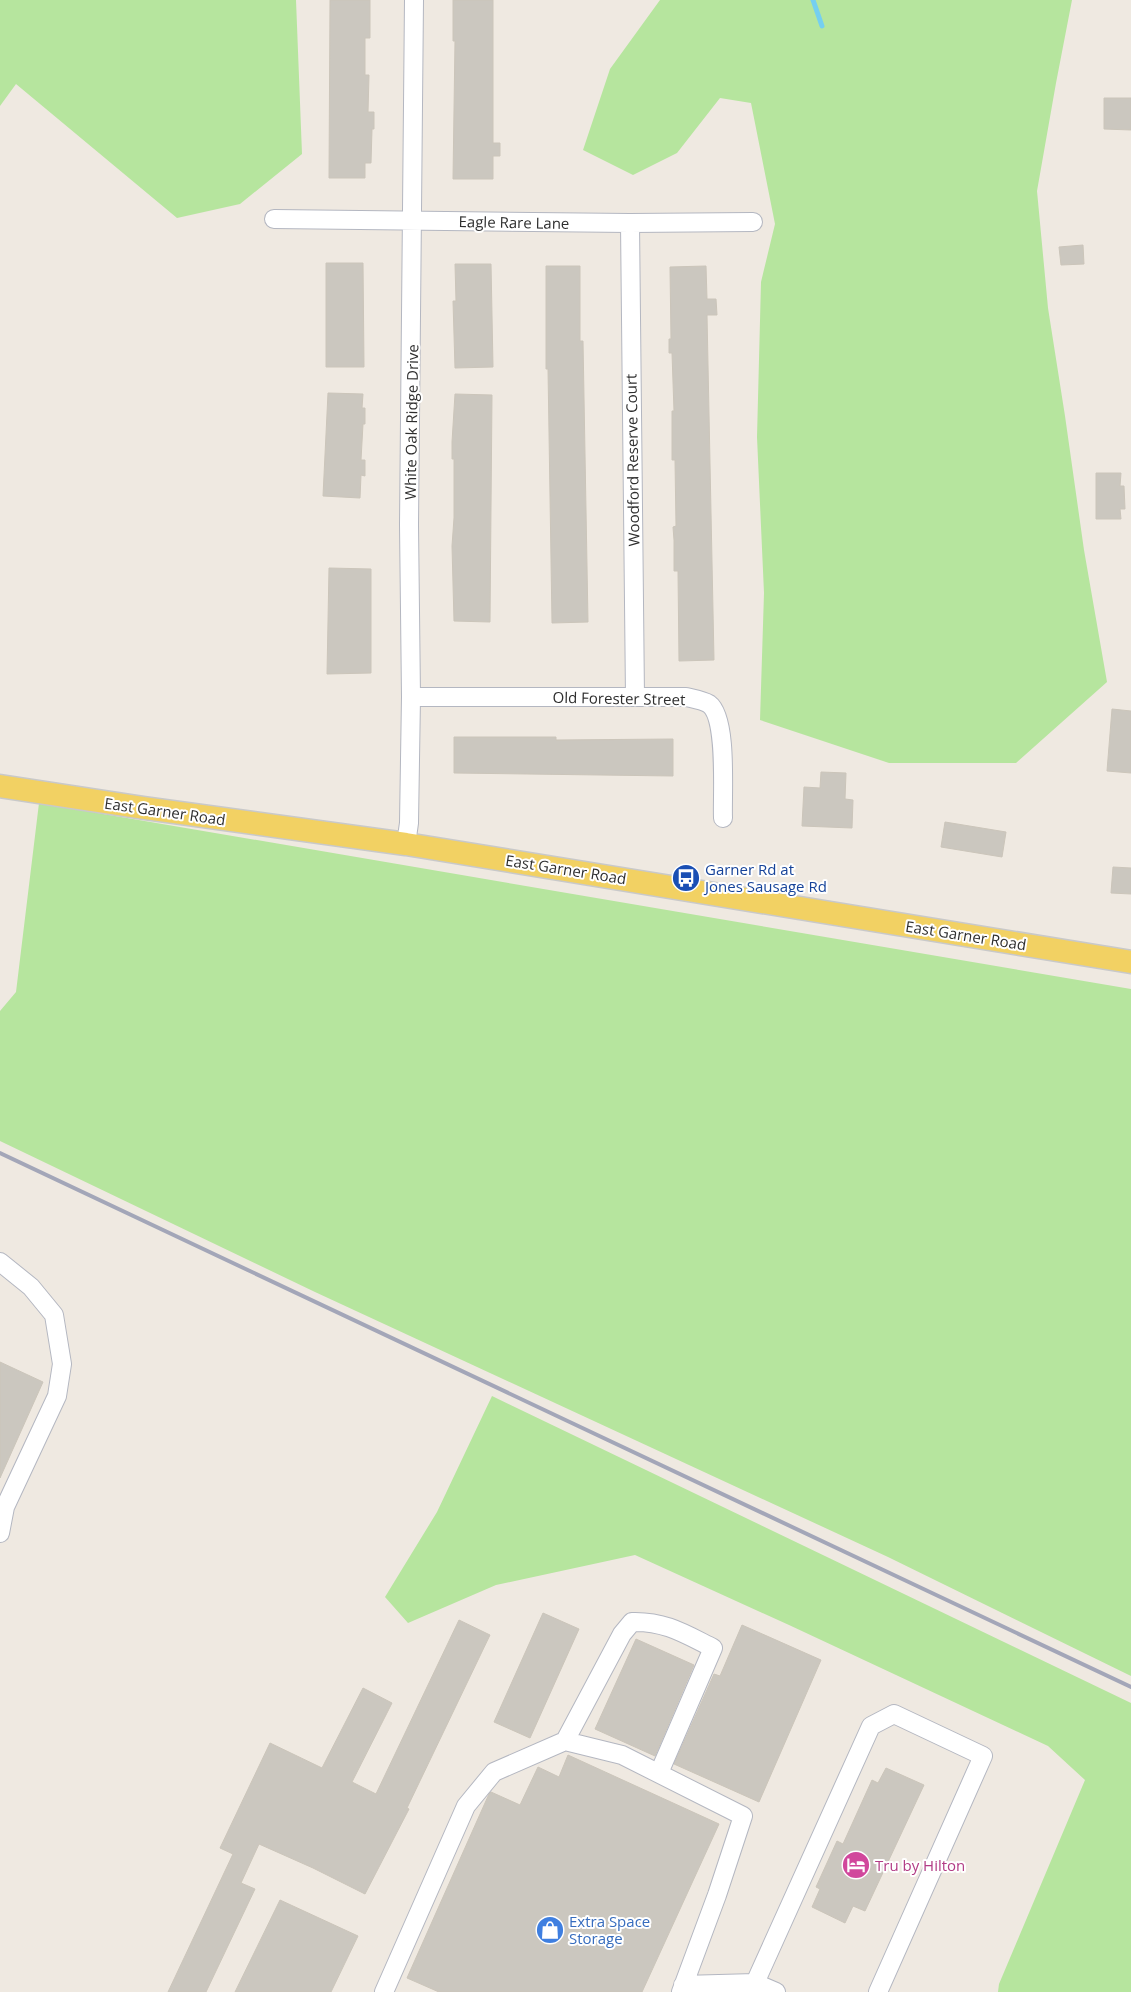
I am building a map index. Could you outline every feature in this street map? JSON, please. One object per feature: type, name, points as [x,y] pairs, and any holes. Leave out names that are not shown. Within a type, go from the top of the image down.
[{"type":"main road","name":"East Garner Road","points":[[0,786],[406,844],[1131,962]]},
{"type":"street","name":"White Oak Ridge Drive","points":[[406,844],[409,823],[411,697],[409,525],[414,0]]},
{"type":"street","name":"Eagle Rare Lane","points":[[274,219],[630,223],[753,222]]},
{"type":"street","name":"Woodford Reserve Court","points":[[630,223],[635,697]]},
{"type":"street","name":"Old Forester Street","points":[[411,697],[686,697],[710,705],[719,723],[722,736],[723,818]]},
{"type":"street","points":[[0,1262],[31,1287],[54,1315],[62,1364],[57,1396],[5,1508],[0,1533]]},
{"type":"street","points":[[565,1741],[622,1634],[632,1622],[650,1622],[669,1627],[713,1648],[659,1774]]},
{"type":"street","points":[[755,1983],[871,1726],[894,1714],[983,1756],[878,1992]]},
{"type":"street","points":[[384,1992],[466,1806],[494,1772],[565,1741],[622,1755],[743,1816],[717,1895],[682,1989],[755,1983],[776,1992]]},
{"type":"green space","points":[[0,0],[296,0],[302,154],[240,204],[177,218],[16,84],[0,106]]},
{"type":"green space","points":[[660,0],[1072,0],[1037,191],[1048,308],[1084,550],[1107,682],[1016,763],[889,763],[760,720],[764,593],[757,437],[761,282],[775,224],[751,103],[720,98],[677,153],[633,175],[583,150],[610,69]]},
{"type":"green space","points":[[39,803],[1131,989],[1131,1676],[888,1557],[315,1292],[0,1141],[0,1011],[16,992]]},
{"type":"green space","points":[[492,1396],[1131,1703],[1131,1992],[998,1992],[999,1984],[1085,1780],[1048,1746],[635,1555],[496,1585],[408,1623],[385,1597],[437,1512]]},
{"type":"building","points":[[330,0],[370,0],[370,38],[365,38],[365,75],[369,75],[368,112],[374,112],[374,129],[372,129],[371,163],[365,163],[365,178],[329,178]]},
{"type":"building","points":[[453,0],[493,0],[493,143],[500,143],[500,156],[493,156],[493,179],[453,179],[455,41],[453,41]]},
{"type":"building","points":[[1104,98],[1131,98],[1131,130],[1104,129]]},
{"type":"building","points":[[1083,245],[1084,264],[1061,265],[1059,247]]},
{"type":"building","points":[[326,263],[363,263],[364,367],[326,367]]},
{"type":"building","points":[[455,264],[491,264],[493,367],[455,368],[453,301],[456,301]]},
{"type":"building","points":[[546,266],[580,266],[580,341],[583,341],[588,622],[552,623],[548,369],[546,369]]},
{"type":"building","points":[[706,266],[707,299],[716,299],[717,315],[707,315],[714,660],[679,661],[678,571],[674,571],[673,527],[676,526],[675,460],[672,460],[672,411],[674,411],[672,353],[669,353],[669,339],[671,339],[670,267]]},
{"type":"building","points":[[328,393],[363,394],[362,408],[365,408],[365,424],[363,424],[361,460],[365,460],[365,476],[361,475],[360,498],[323,496]]},
{"type":"building","points":[[455,394],[492,395],[490,622],[454,621],[452,546],[454,459],[452,459],[452,442]]},
{"type":"building","points":[[1096,473],[1121,473],[1120,486],[1124,486],[1125,509],[1120,509],[1121,519],[1096,519]]},
{"type":"building","points":[[329,568],[371,569],[371,673],[327,674]]},
{"type":"building","points":[[1112,709],[1131,711],[1131,773],[1107,771]]},
{"type":"building","points":[[454,737],[556,737],[556,740],[673,739],[673,776],[454,773]]},
{"type":"building","points":[[821,772],[846,773],[845,799],[853,800],[852,828],[802,826],[804,787],[820,788]]},
{"type":"building","points":[[945,822],[1006,832],[1002,857],[941,847]]},
{"type":"building","points":[[1113,867],[1131,868],[1131,894],[1111,893]]},
{"type":"building","points":[[0,1362],[43,1382],[0,1478]]},
{"type":"building","points":[[543,1613],[579,1629],[530,1738],[494,1722]]},
{"type":"building","points":[[459,1620],[490,1635],[407,1808],[409,1809],[365,1894],[259,1844],[241,1883],[255,1889],[206,1992],[168,1992],[233,1854],[220,1848],[270,1743],[322,1768],[363,1688],[392,1703],[352,1782],[376,1794]]},
{"type":"building","points":[[742,1625],[821,1660],[759,1802],[674,1764],[714,1674],[720,1676]]},
{"type":"building","points":[[636,1639],[694,1665],[655,1756],[595,1729]]},
{"type":"building","name":"Extra Space Storage","points":[[568,1755],[719,1824],[642,1992],[439,1992],[407,1978],[489,1794],[491,1792],[520,1805],[538,1767],[559,1777]]},
{"type":"building","name":"Tru by Hilton","points":[[886,1768],[924,1785],[865,1911],[853,1906],[845,1923],[812,1907],[820,1889],[816,1887],[837,1841],[843,1844],[872,1780],[878,1783]]},
{"type":"building","points":[[280,1900],[358,1936],[331,1992],[235,1992]]},
{"type":"waterway","points":[[813,0],[822,26]]},
{"type":"railway","points":[[0,1153],[1131,1687]]},
{"type":"place","name":"Garner Rd at Jones Sausage Rd","points":[[686,878]]},
{"type":"place","name":"Tru by Hilton","points":[[856,1865]]},
{"type":"place","name":"Extra Space Storage","points":[[550,1930]]}]
